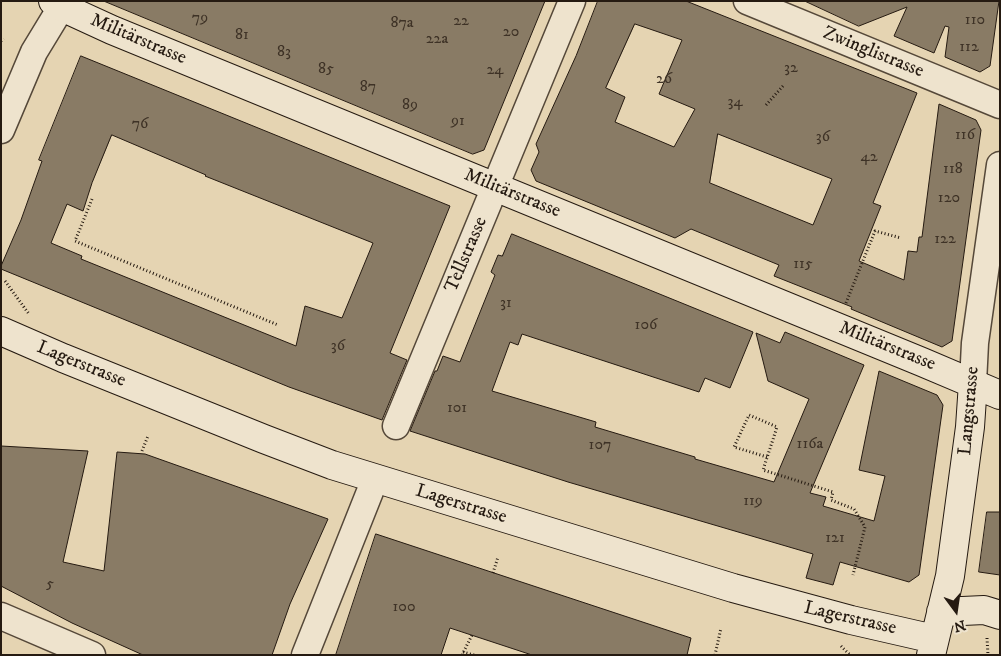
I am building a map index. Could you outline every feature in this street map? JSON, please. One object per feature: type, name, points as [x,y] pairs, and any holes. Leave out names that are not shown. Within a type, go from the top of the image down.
[{"type":"street","name":"Tellstrasse","points":[[396,426],[572,1]]},
{"type":"street","name":"Zwinglistrasse","points":[[747,1],[1000,105]]},
{"type":"street","points":[[1,130],[34,52],[60,3]]},
{"type":"street","name":"Militärstrasse","points":[[60,3],[112,30],[1000,395]]},
{"type":"street","name":"Langstrasse","points":[[932,647],[950,576],[970,427],[975,343],[992,279],[1000,165]]},
{"type":"street","name":"Lagerstrasse","points":[[1,331],[63,358],[332,465],[932,647]]},
{"type":"street","points":[[305,655],[376,479]]},
{"type":"street","points":[[941,612],[984,610],[1000,615]]},
{"type":"street","points":[[1,616],[92,655]]},
{"type":"path","points":[[766,105],[783,86]]},
{"type":"path","points":[[92,199],[75,241],[278,325]]},
{"type":"path","points":[[842,310],[875,231],[901,238]]},
{"type":"path","points":[[767,457],[734,447],[749,415],[777,427],[763,470],[833,492],[831,500],[854,509],[865,527],[853,575]]},
{"type":"path","points":[[142,451],[148,436]]},
{"type":"path","points":[[493,573],[498,557]]},
{"type":"path","points":[[715,655],[721,628]]},
{"type":"path","points":[[472,635],[462,653],[474,655]]},
{"type":"building","points":[[104,1],[545,1],[484,150],[473,154]]},
{"type":"building","points":[[598,1],[686,1],[917,93],[873,203],[881,206],[859,261],[904,280],[908,251],[917,252],[919,237],[922,237],[939,104],[976,120],[981,130],[952,341],[942,347],[851,309],[852,307],[774,276],[779,265],[691,229],[675,238],[536,181],[531,170],[539,152],[536,144],[576,56]],"holes":[[[635,24],[682,40],[659,94],[695,109],[674,147],[615,122],[625,97],[606,88]],[[718,134],[832,179],[813,225],[710,183]]]},
{"type":"building","points":[[805,1],[999,1],[990,66],[980,72],[945,57],[949,27],[945,26],[934,53],[894,36],[907,7],[859,26]]},
{"type":"building","points":[[81,56],[450,206],[390,353],[407,360],[382,420],[289,387],[1,269],[42,161],[39,160]],"holes":[[[112,135],[373,243],[342,318],[305,306],[296,346],[81,259],[82,256],[51,243],[67,204],[83,211],[92,183]]]},
{"type":"building","points":[[512,234],[753,332],[730,388],[705,378],[699,392],[522,334],[518,345],[510,342],[492,391],[596,422],[595,427],[774,482],[809,399],[768,381],[756,333],[780,343],[785,332],[864,365],[810,493],[826,497],[823,506],[874,521],[885,476],[859,470],[879,371],[937,395],[943,405],[919,575],[909,582],[840,562],[833,585],[806,578],[813,554],[568,482],[410,431],[443,356],[460,362],[495,275],[491,272],[498,255],[502,256]]},
{"type":"building","points":[[1,446],[88,451],[63,562],[104,571],[117,452],[145,454],[328,519],[290,604],[272,655],[143,655],[72,623],[1,586]]},
{"type":"building","points":[[987,512],[1000,512],[1000,575],[979,572]]},
{"type":"building","points":[[376,534],[691,638],[687,655],[532,655],[450,628],[441,655],[336,655]]}]
